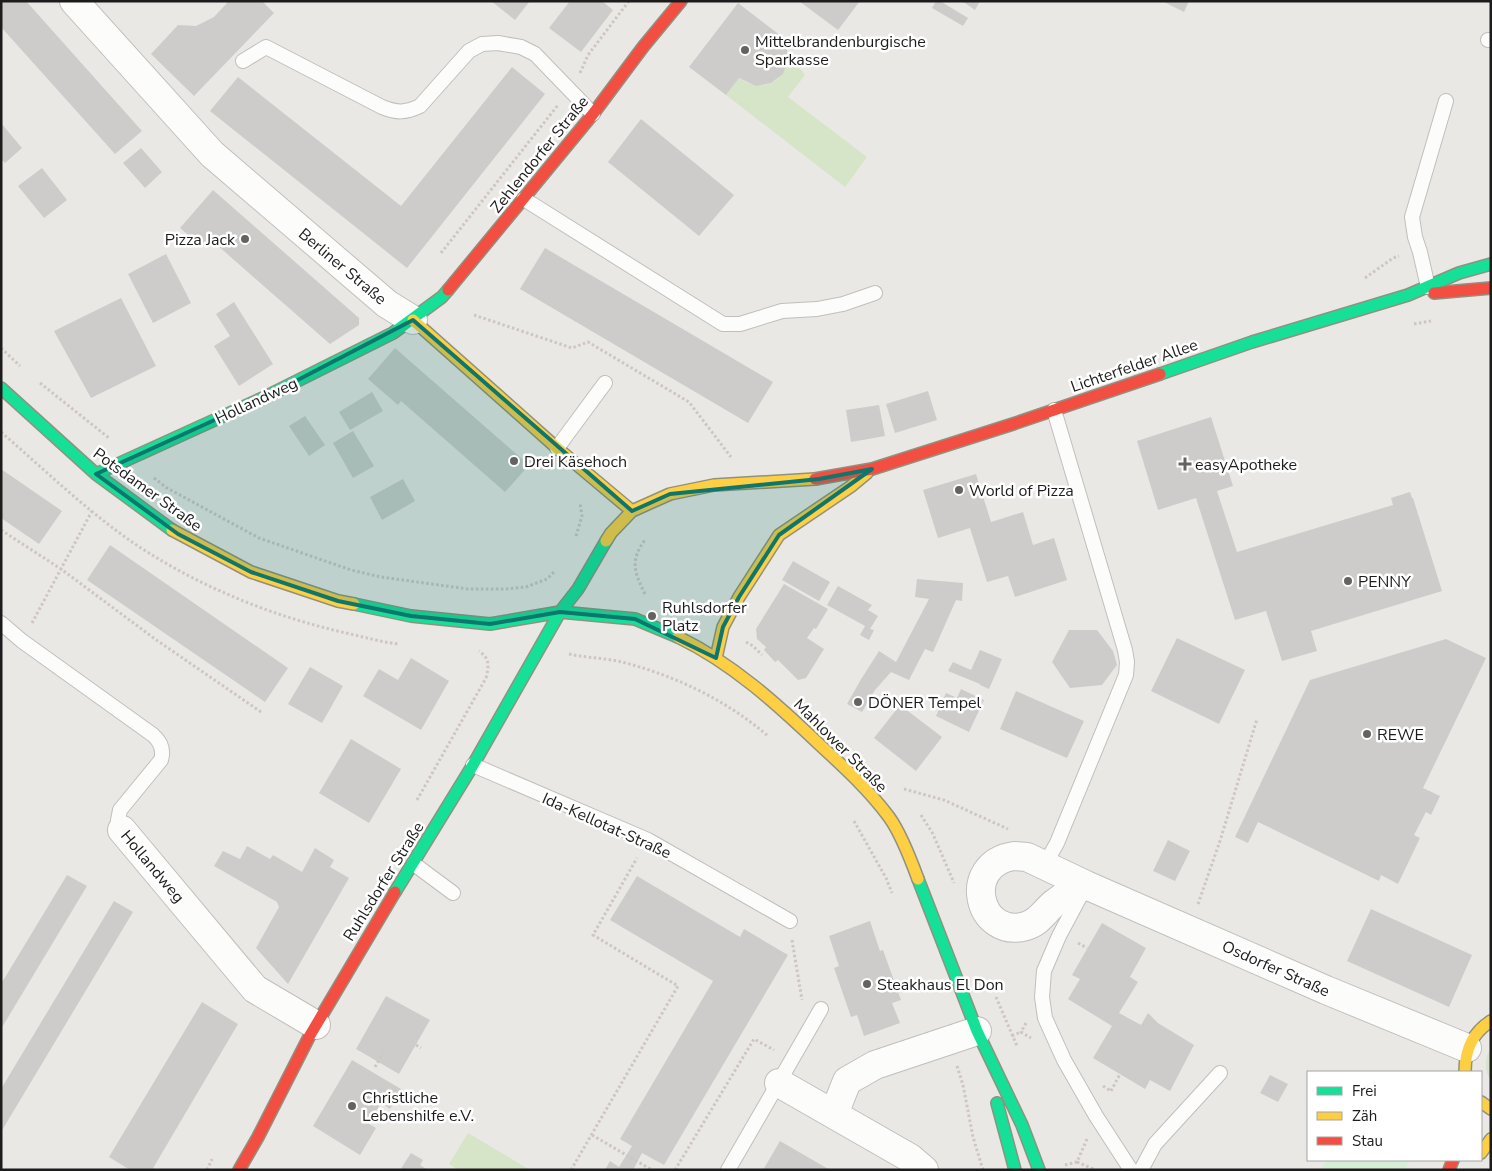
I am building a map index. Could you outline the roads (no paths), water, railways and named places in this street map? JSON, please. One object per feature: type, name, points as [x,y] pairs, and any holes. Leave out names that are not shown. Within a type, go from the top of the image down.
[{"type":"street","name":"Berliner Straße","points":[[74,1],[212,154],[387,304],[413,320],[557,448],[632,511]]},
{"type":"street","name":"Zehlendorfer Straße","points":[[413,320],[442,298],[593,114],[681,1]]},
{"type":"street","name":"Lichterfelder Allee","points":[[872,469],[1054,410],[1252,342],[1408,295],[1459,273],[1491,264]]},
{"type":"street","name":"Lichterfelder Allee","points":[[1408,295],[1491,288]]},
{"type":"street","name":"Hollandweg","points":[[96,474],[265,397],[393,333],[413,320]]},
{"type":"street","name":"Potsdamer Straße","points":[[1,388],[96,474],[178,534],[251,572],[338,601],[411,616],[490,624],[560,612]]},
{"type":"street","points":[[560,612],[578,589],[611,533],[632,511],[670,494],[714,485],[819,479],[872,469]]},
{"type":"street","points":[[716,658],[724,627],[736,603],[779,534],[850,488],[872,469]]},
{"type":"street","name":"Mahlower Straße","points":[[560,612],[635,619],[662,629],[695,645],[716,658],[777,704],[865,789],[890,818],[912,862],[977,1032],[1022,1125],[1039,1170]]},
{"type":"street","name":"Ruhlsdorfer Straße","points":[[239,1170],[316,1025],[364,943],[414,864],[538,654],[560,612]]},
{"type":"street","name":"Hollandweg","points":[[122,830],[255,989],[316,1025]]},
{"type":"street","name":"Osdorfer Straße","points":[[1086,885],[1055,903],[1042,917],[1026,926],[1018,928],[1006,926],[990,916],[985,909],[980,892],[984,876],[991,866],[1001,859],[1014,856],[1026,858],[1326,990],[1466,1060]]},
{"type":"street","points":[[1466,1060],[1475,1033],[1491,1021]]},
{"type":"street","points":[[834,1114],[847,1081],[875,1065],[977,1032]]},
{"type":"street","name":"Mahlower Straße","points":[[977,1032],[1015,1170]]},
{"type":"street","points":[[785,1072],[834,1114],[910,1158],[924,1170]]},
{"type":"street","points":[[1482,1152],[1491,1139]]},
{"type":"lane","points":[[243,61],[266,47],[382,108],[396,112],[408,111],[420,106],[469,51],[482,44],[498,43],[521,47],[535,54],[593,114]]},
{"type":"lane","points":[[1428,287],[1412,217],[1446,101]]},
{"type":"lane","points":[[524,198],[723,324],[740,324],[782,311],[817,309],[843,304],[875,293]]},
{"type":"lane","points":[[557,448],[605,383]]},
{"type":"lane","points":[[1044,866],[1057,843],[1126,675],[1126,662],[1122,641],[1054,410]]},
{"type":"lane","name":"Hollandweg","points":[[1,623],[22,641],[153,735],[160,743],[163,754],[161,760],[120,810],[118,820],[122,830]]},
{"type":"lane","name":"Ida-Kellotat-Straße","points":[[472,765],[648,840],[790,921]]},
{"type":"lane","points":[[414,864],[453,893]]},
{"type":"lane","points":[[1086,885],[1059,936],[1044,970],[1042,997],[1045,1018],[1064,1060],[1096,1116],[1131,1170]]},
{"type":"lane","points":[[728,1170],[821,1009]]},
{"type":"lane","points":[[1141,1170],[1155,1144],[1220,1073]]},
{"type":"place","name":"Mittelbrandenburgische Sparkasse","points":[[745,50]]},
{"type":"place","name":"Pizza Jack","points":[[245,239]]},
{"type":"place","name":"Drei Käsehoch","points":[[514,461]]},
{"type":"place","name":"easyApotheke","points":[[1185,464]]},
{"type":"place","name":"World of Pizza","points":[[959,490]]},
{"type":"place","name":"PENNY","points":[[1348,581]]},
{"type":"place","name":"Ruhlsdorfer Platz","points":[[652,616]]},
{"type":"place","name":"DÖNER Tempel","points":[[858,702]]},
{"type":"place","name":"REWE","points":[[1367,734]]},
{"type":"place","name":"Steakhaus El Don","points":[[867,984]]},
{"type":"place","name":"Christliche Lebenshilfe e.V.","points":[[352,1106]]}]
